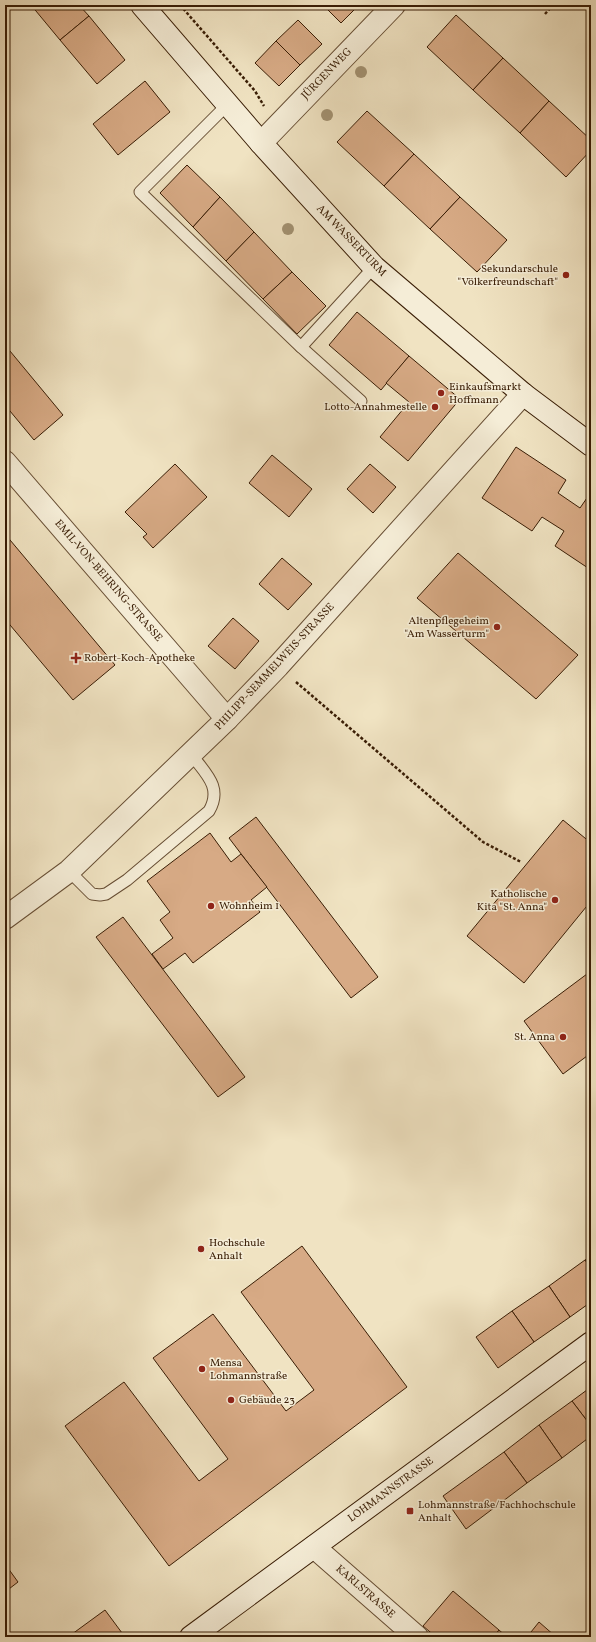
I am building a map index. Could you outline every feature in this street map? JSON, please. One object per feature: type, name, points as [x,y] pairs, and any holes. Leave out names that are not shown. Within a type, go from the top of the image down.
[{"type":"street","name":"AM WASSERTURM","points":[[142,5],[227,105],[374,267],[523,394],[591,444]]},
{"type":"street","name":"JÜRGENWEG","points":[[261,143],[394,5]]},
{"type":"street","name":"PHILIPP-SEMMELWEIS-STRASSE","points":[[5,918],[68,871],[227,719],[278,666],[523,394]]},
{"type":"street","name":"EMIL-VON-BEHRING-STRASSE","points":[[5,462],[227,719]]},
{"type":"street","name":"LOHMANNSTRASSE","points":[[191,1637],[591,1343]]},
{"type":"street","name":"KARLSTRASSE","points":[[314,1547],[417,1637]]},
{"type":"lane","points":[[227,105],[140,192],[301,347],[361,401]]},
{"type":"lane","points":[[301,347],[374,267]]},
{"type":"lane","points":[[68,871],[92,894],[106,894],[127,880],[209,811],[214,800],[214,790],[209,777],[191,754]]},
{"type":"path","points":[[180,5],[255,91],[277,125]]},
{"type":"path","points":[[545,14],[553,5]]},
{"type":"path","points":[[278,666],[483,842],[521,862]]},
{"type":"building","points":[[31,5],[79,5],[89,16],[60,40]]},
{"type":"building","points":[[323,5],[359,5],[341,23]]},
{"type":"building","points":[[456,15],[503,58],[473,90],[427,47]]},
{"type":"building","points":[[89,16],[125,60],[97,84],[60,40]]},
{"type":"building","points":[[298,20],[322,44],[300,65],[276,41]]},
{"type":"building","points":[[276,41],[300,65],[279,86],[255,63]]},
{"type":"building","points":[[503,58],[549,101],[520,133],[473,90]]},
{"type":"building","points":[[145,81],[170,112],[118,155],[93,124]]},
{"type":"building","points":[[549,101],[591,140],[591,150],[566,177],[520,133]]},
{"type":"building","points":[[367,111],[414,154],[384,186],[337,142]]},
{"type":"building","points":[[414,154],[460,197],[430,229],[384,186]]},
{"type":"building","points":[[187,165],[220,197],[193,227],[160,193]]},
{"type":"building","points":[[220,197],[254,232],[226,261],[193,227]]},
{"type":"building","points":[[460,197],[507,240],[477,272],[430,229]]},
{"type":"building","points":[[254,232],[292,272],[263,299],[226,261]]},
{"type":"building","points":[[292,272],[326,306],[297,334],[263,299]]},
{"type":"building","points":[[357,312],[409,356],[381,390],[329,345]]},
{"type":"building","points":[[5,345],[63,415],[34,440],[5,405]]},
{"type":"building","points":[[409,356],[460,399],[408,461],[380,437],[409,402],[386,383]]},
{"type":"building","points":[[516,447],[566,480],[558,493],[580,508],[589,495],[591,496],[591,570],[555,546],[564,531],[542,517],[532,531],[482,498]]},
{"type":"building","points":[[272,455],[312,489],[289,517],[249,483]]},
{"type":"building","points":[[175,464],[207,497],[153,548],[143,537],[147,534],[125,512]]},
{"type":"building","points":[[370,464],[396,487],[373,513],[347,489]]},
{"type":"building","points":[[5,534],[115,665],[73,700],[5,619]]},
{"type":"building","name":"Altenpflegeheim \"Am Wasserturm\"","points":[[458,553],[578,655],[536,699],[417,598]]},
{"type":"building","points":[[282,558],[312,584],[288,610],[259,584]]},
{"type":"building","points":[[233,618],[259,641],[235,669],[208,646]]},
{"type":"building","points":[[256,817],[378,977],[351,998],[229,838]]},
{"type":"building","points":[[563,820],[591,843],[591,901],[524,983],[467,936]]},
{"type":"building","name":"Wohnheim 1","points":[[210,833],[231,862],[241,854],[267,887],[251,900],[260,912],[193,963],[185,953],[163,969],[152,954],[173,938],[160,920],[170,912],[147,881]]},
{"type":"building","points":[[123,917],[245,1077],[218,1097],[96,937]]},
{"type":"building","name":"St. Anna","points":[[591,971],[591,1053],[563,1074],[524,1021]]},
{"type":"building","name":"Gebäude 23","points":[[302,1246],[407,1387],[169,1566],[65,1426],[124,1382],[199,1481],[228,1459],[153,1358],[213,1314],[286,1411],[314,1390],[241,1292]]},
{"type":"building","points":[[591,1256],[591,1269],[585,1260]]},
{"type":"building","points":[[585,1260],[591,1269],[591,1302],[570,1317],[549,1286]]},
{"type":"building","points":[[549,1286],[570,1317],[534,1342],[512,1311]]},
{"type":"building","points":[[512,1311],[534,1342],[498,1368],[476,1337]]},
{"type":"building","points":[[591,1387],[591,1426],[572,1401]]},
{"type":"building","points":[[572,1401],[591,1426],[591,1436],[562,1458],[539,1425]]},
{"type":"building","points":[[539,1425],[562,1458],[527,1483],[504,1452]]},
{"type":"building","points":[[504,1452],[527,1483],[466,1529],[443,1496]]},
{"type":"building","points":[[5,1564],[18,1582],[5,1592]]},
{"type":"building","points":[[453,1591],[499,1630],[493,1637],[436,1637],[423,1626]]},
{"type":"building","points":[[105,1610],[125,1637],[68,1637]]},
{"type":"building","points":[[539,1622],[555,1636],[527,1637]]},
{"type":"building","points":[[499,1630],[507,1637],[493,1637]]},
{"type":"place","name":"Sekundarschule \"Völkerfreundschaft\"","points":[[566,275]]},
{"type":"place","name":"Einkaufsmarkt Hoffmann","points":[[441,393]]},
{"type":"place","name":"Lotto-Annahmestelle","points":[[435,407]]},
{"type":"place","name":"Altenpflegeheim \"Am Wasserturm\"","points":[[497,627]]},
{"type":"place","name":"Robert-Koch-Apotheke","points":[[76,658]]},
{"type":"place","name":"Katholische Kita \"St. Anna\"","points":[[555,900]]},
{"type":"place","name":"Wohnheim 1","points":[[211,906]]},
{"type":"place","name":"St. Anna","points":[[563,1037]]},
{"type":"place","name":"Hochschule Anhalt","points":[[201,1249]]},
{"type":"place","name":"Mensa Lohmannstraße","points":[[202,1369]]},
{"type":"place","name":"Gebäude 23","points":[[231,1400]]},
{"type":"place","name":"Lohmannstraße/Fachhochschule Anhalt","points":[[410,1511]]}]
